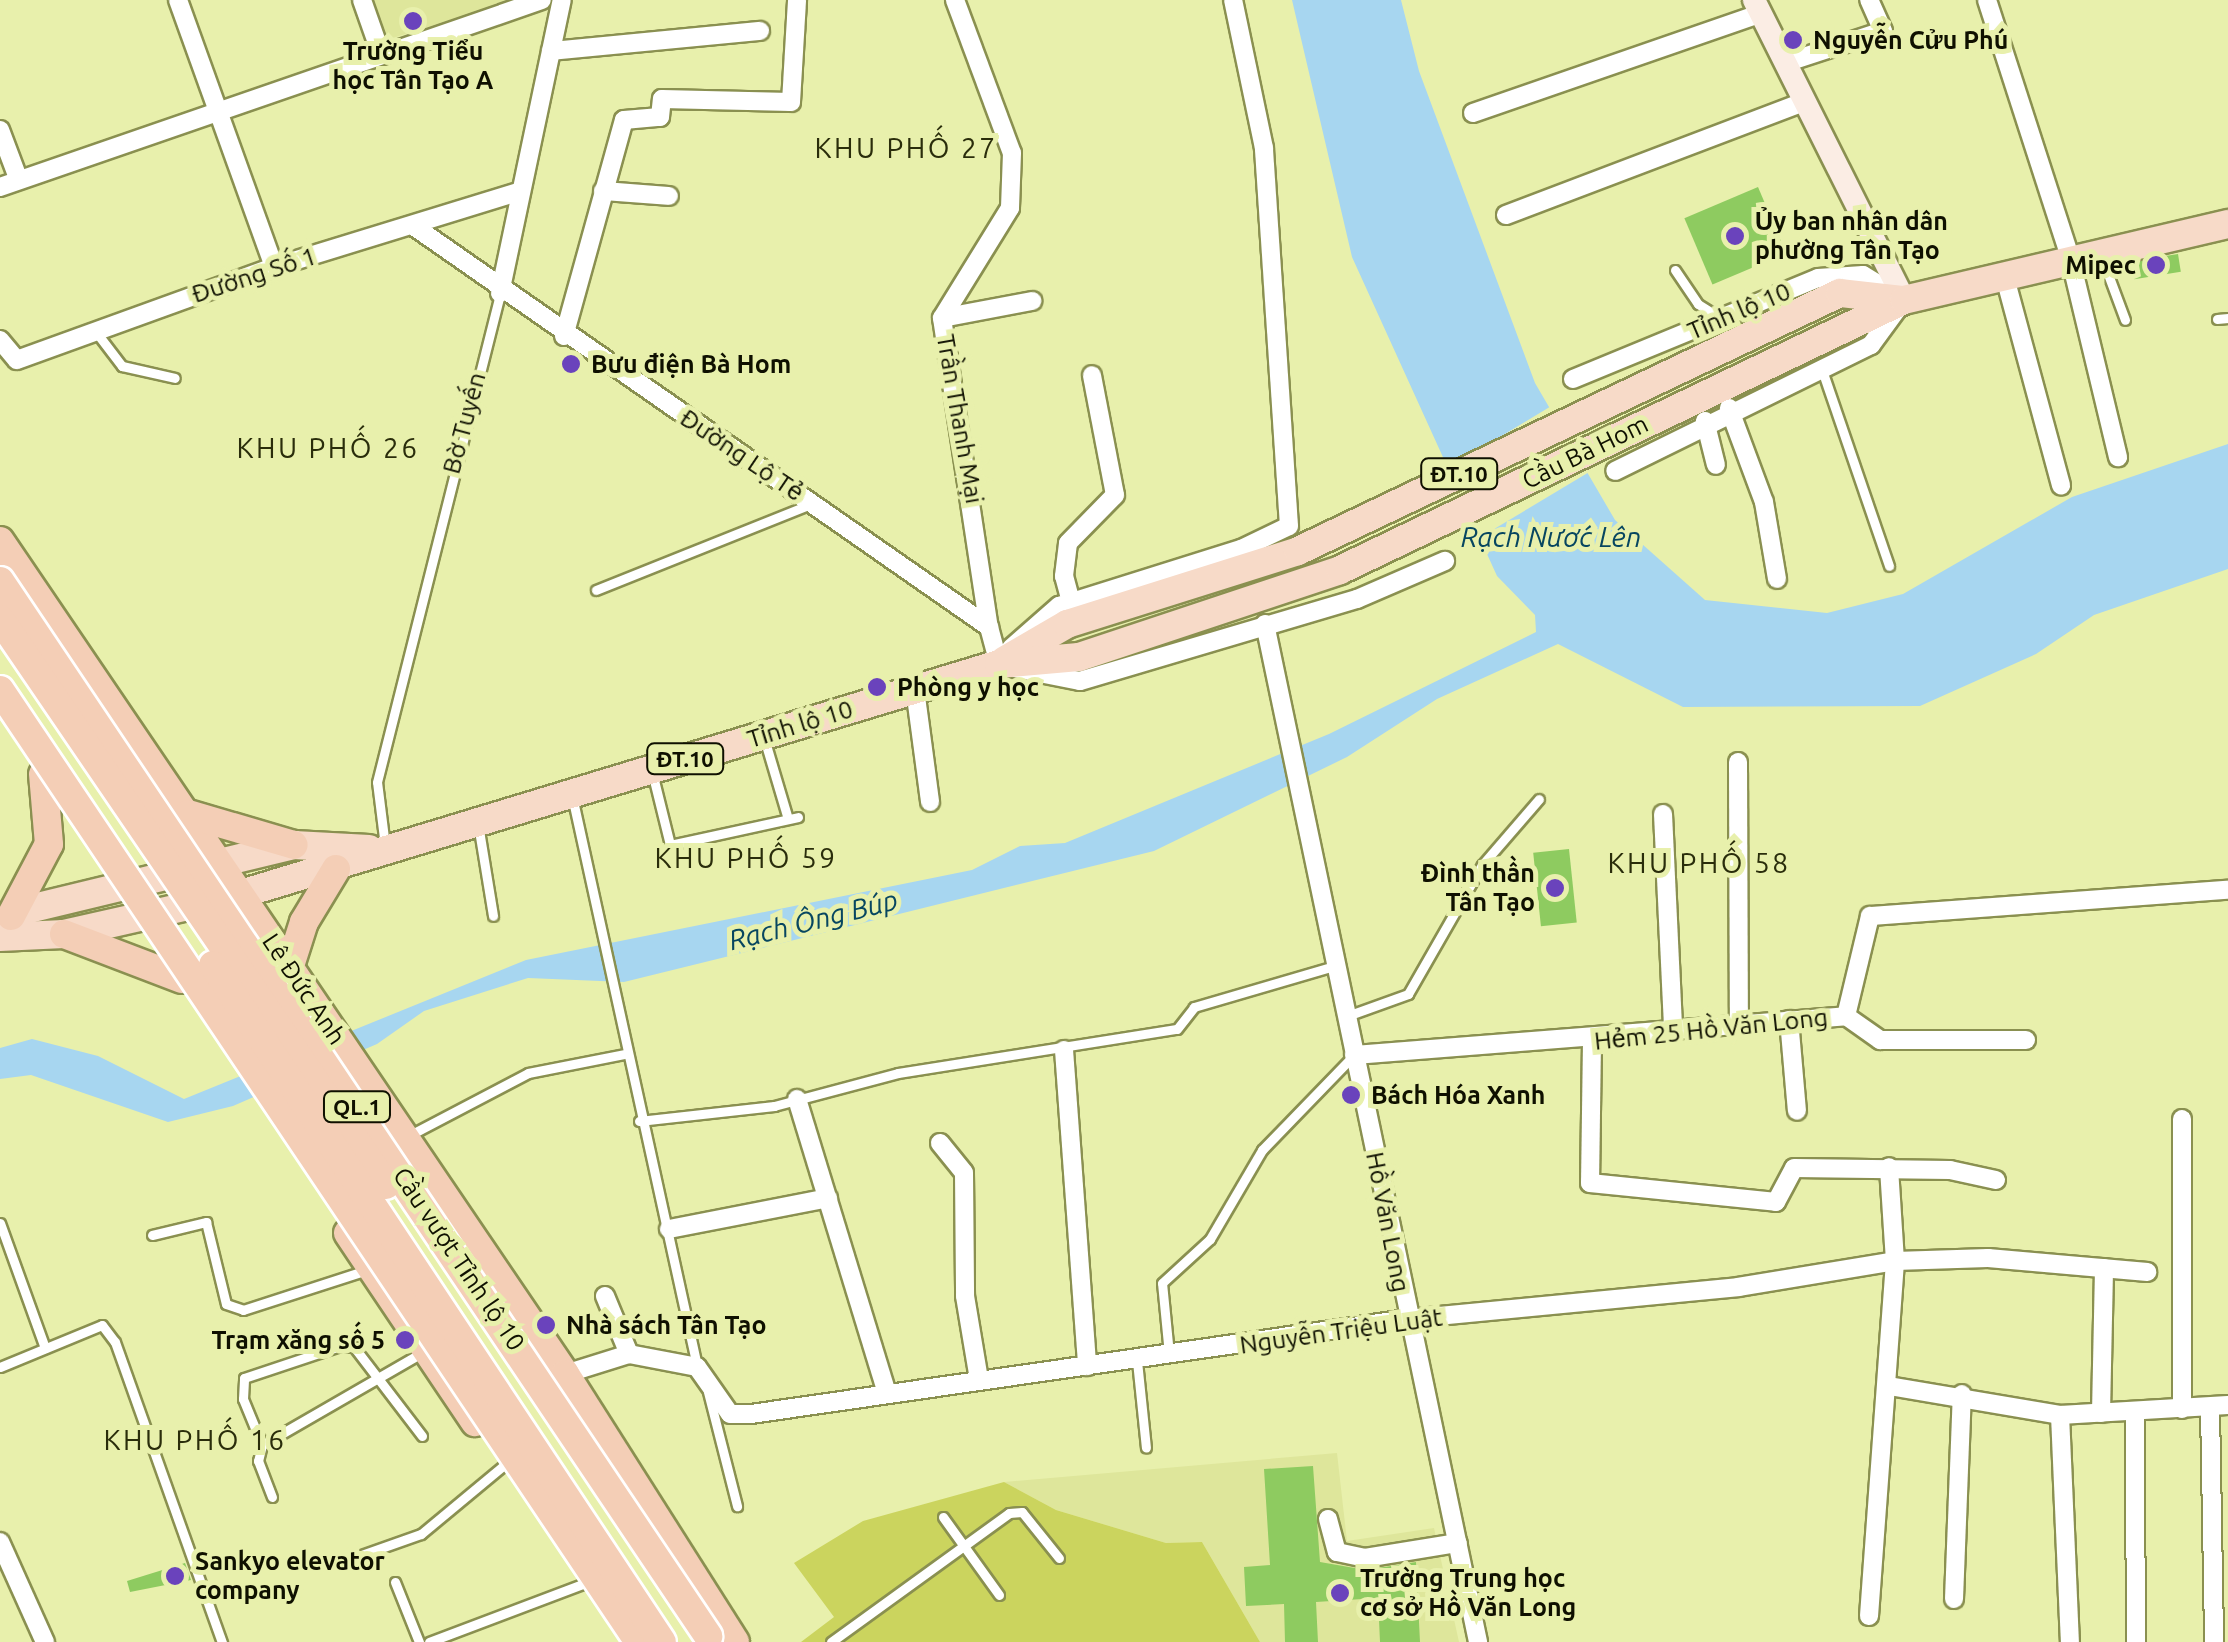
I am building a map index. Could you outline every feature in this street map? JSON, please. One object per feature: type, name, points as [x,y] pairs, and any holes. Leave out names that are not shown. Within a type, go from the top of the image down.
[{"type":"highway","name":"Lê Đức Anh","points":[[3,556],[118,711],[565,1374],[716,1640]]},
{"type":"highway","name":"Cầu vượt Tỉnh lộ 10","points":[[0,581],[716,1640]]},
{"type":"highway","name":"Cầu vượt Tỉnh lộ 10","points":[[0,619],[716,1640]]},
{"type":"highway","name":"Cầu vượt Tỉnh lộ 10","points":[[0,649],[662,1642]]},
{"type":"highway","name":"QL.1","points":[[0,690],[639,1642]]},
{"type":"highway","points":[[0,710],[625,1642]]},
{"type":"highway","points":[[40,769],[82,760],[103,742],[118,711]]},
{"type":"highway","points":[[4,926],[49,844],[40,769]]},
{"type":"highway","points":[[188,814],[294,845]]},
{"type":"highway","points":[[204,1014],[243,979],[290,969],[309,912],[336,869]]},
{"type":"highway","points":[[64,934],[182,979]]},
{"type":"highway","points":[[316,1184],[344,1155],[372,1141],[406,1138]]},
{"type":"main road","points":[[1758,7],[1904,300]]},
{"type":"main road","name":"ĐT.10","points":[[1904,300],[2070,257],[2228,224]]},
{"type":"main road","name":"Cầu Bà Hom","points":[[1069,613],[1298,551],[1840,293],[1904,300]]},
{"type":"main road","name":"Cầu Bà Hom","points":[[1079,658],[1340,570],[1904,300]]},
{"type":"main road","name":"Tỉnh lộ 10","points":[[999,664],[1069,613]]},
{"type":"main road","name":"Tỉnh lộ 10","points":[[4,926],[64,934],[241,894],[336,869],[377,847],[478,822],[999,664],[1079,658]]},
{"type":"main road","name":"Tỉnh lộ 10","points":[[4,926],[120,886],[294,845],[377,847]]},
{"type":"street","points":[[178,0],[274,266]]},
{"type":"street","points":[[362,0],[380,51]]},
{"type":"street","points":[[0,187],[216,107],[542,0]]},
{"type":"street","name":"Bờ Tuyến","points":[[500,293],[562,0]]},
{"type":"street","points":[[564,336],[624,120],[660,116],[662,99],[791,102],[797,0]]},
{"type":"street","name":"Trần Thanh Mại","points":[[955,0],[1012,153],[1010,208],[942,318],[988,627]]},
{"type":"street","name":"Tỉnh lộ 10","points":[[1069,613],[1290,526],[1264,148],[1233,0]]},
{"type":"street","points":[[1784,63],[1884,32],[1870,0]]},
{"type":"street","points":[[1987,0],[2070,257],[2118,457]]},
{"type":"street","points":[[1474,113],[1758,7]]},
{"type":"street","points":[[551,51],[760,30]]},
{"type":"street","points":[[1506,215],[1804,102]]},
{"type":"street","points":[[0,130],[18,178]]},
{"type":"street","name":"Đường Số 1","points":[[0,340],[17,360],[274,266],[414,227],[520,191]]},
{"type":"street","points":[[604,191],[668,196]]},
{"type":"street","name":"Đường Lộ Tẻ","points":[[414,227],[500,293],[814,503],[988,627]]},
{"type":"street","name":"Tỉnh lộ 10","points":[[1574,380],[1843,274],[1883,284],[1904,300]]},
{"type":"street","points":[[2004,274],[2061,486]]},
{"type":"street","points":[[1615,471],[1729,408],[1884,336],[1904,300]]},
{"type":"street","points":[[942,318],[1032,301]]},
{"type":"street","points":[[1069,613],[1064,576],[1068,544],[1115,495],[1092,375]]},
{"type":"street","points":[[1729,408],[1769,517],[1777,579]]},
{"type":"street","points":[[1705,421],[1716,465]]},
{"type":"street","points":[[988,627],[999,664],[1053,681],[1080,681],[1371,594],[1445,561]]},
{"type":"street","name":"Hồ Văn Long","points":[[1265,624],[1407,1318],[1478,1642]]},
{"type":"street","points":[[916,689],[930,802]]},
{"type":"street","points":[[1738,762],[1738,1024]]},
{"type":"street","points":[[1663,814],[1673,1030]]},
{"type":"street","name":"Hẻm 25 Hồ Văn Long","points":[[1354,1054],[1592,1041],[1673,1030],[1846,1016],[1870,916],[2228,890]]},
{"type":"street","points":[[1846,1016],[1880,1040],[2026,1040]]},
{"type":"street","points":[[1789,1020],[1797,1111]]},
{"type":"street","points":[[1592,1041],[1590,1183],[1776,1202],[1794,1168],[1890,1166],[1996,1180]]},
{"type":"street","points":[[1064,1050],[1087,1366]]},
{"type":"street","points":[[798,1099],[886,1390]]},
{"type":"street","points":[[2182,1118],[2182,1409]]},
{"type":"street","points":[[940,1143],[964,1173],[966,1296],[979,1380]]},
{"type":"street","points":[[1869,1616],[1889,1386],[1895,1260],[1890,1166]]},
{"type":"street","points":[[669,1229],[828,1198]]},
{"type":"street","name":"Nguyễn Triệu Luật","points":[[708,1392],[730,1414],[751,1414],[886,1390],[1170,1357],[1407,1318],[1738,1286],[1895,1260],[2147,1272]]},
{"type":"street","points":[[2101,1413],[2104,1268]]},
{"type":"street","points":[[605,1296],[629,1354]]},
{"type":"street","points":[[565,1374],[629,1354],[697,1367],[708,1392]]},
{"type":"street","points":[[1889,1386],[1962,1394],[2060,1416],[2219,1406],[2214,1642]]},
{"type":"street","points":[[1954,1599],[1962,1394]]},
{"type":"street","points":[[2135,1412],[2136,1642]]},
{"type":"street","points":[[2060,1416],[2070,1642]]},
{"type":"street","points":[[1328,1520],[1338,1552],[1365,1558],[1458,1543]]},
{"type":"street","points":[[0,1542],[45,1642]]},
{"type":"lane","points":[[2100,251],[2126,320]]},
{"type":"lane","points":[[1674,270],[1698,304],[1722,319]]},
{"type":"lane","name":"Bờ Tuyến","points":[[377,847],[377,782],[500,293]]},
{"type":"lane","points":[[94,330],[122,366],[174,378]]},
{"type":"lane","points":[[1820,368],[1889,566]]},
{"type":"lane","points":[[596,590],[814,503]]},
{"type":"lane","points":[[651,769],[670,845],[793,818],[763,735]]},
{"type":"lane","points":[[572,793],[639,1121],[669,1229],[697,1367]]},
{"type":"lane","points":[[1344,1016],[1408,994],[1482,865],[1538,798]]},
{"type":"lane","points":[[478,822],[493,916]]},
{"type":"lane","points":[[639,1121],[798,1099],[898,1073],[1064,1050],[1178,1029],[1194,1007],[1334,966]]},
{"type":"lane","points":[[406,1138],[528,1073],[625,1054]]},
{"type":"lane","points":[[1170,1357],[1162,1282],[1210,1239],[1262,1150],[1354,1054]]},
{"type":"lane","points":[[152,1235],[206,1222],[226,1304],[243,1310],[372,1268]]},
{"type":"lane","points":[[0,1223],[4,1248],[44,1348]]},
{"type":"lane","points":[[0,1366],[102,1325],[115,1342],[222,1642]]},
{"type":"lane","points":[[272,1497],[258,1461],[262,1444],[242,1399],[244,1378],[337,1346],[354,1347],[380,1376],[422,1436]]},
{"type":"lane","points":[[262,1444],[426,1350]]},
{"type":"lane","points":[[1137,1361],[1146,1448]]},
{"type":"lane","points":[[708,1392],[738,1506]]},
{"type":"lane","points":[[333,1565],[421,1534],[504,1465]]},
{"type":"lane","points":[[831,1642],[961,1544],[1022,1512],[1058,1558]]},
{"type":"lane","points":[[943,1516],[999,1595]]},
{"type":"lane","points":[[396,1582],[419,1642]]},
{"type":"lane","points":[[430,1642],[585,1583]]},
{"type":"shaded area","name":"Trường Tiểu học Tân Tạo A","points":[[370,0],[515,0],[383,41]]},
{"type":"shaded area","name":"Trường Trung học cơ sở Hồ Văn Long","points":[[1337,1453],[1347,1541],[1434,1528],[1459,1642],[1260,1642],[1202,1542],[1166,1543],[1056,1510],[1004,1482]]},
{"type":"shaded area","points":[[1004,1482],[1056,1510],[1166,1543],[1202,1542],[1260,1642],[801,1642],[834,1617],[794,1563],[863,1521]]},
{"type":"water","name":"Rạch Nước Lên","points":[[1292,0],[1401,0],[1419,71],[1535,383],[1615,520],[1705,600],[1827,613],[1903,594],[2072,497],[2228,444],[2228,569],[2094,615],[2036,654],[1920,706],[1683,707],[1558,644],[1437,699],[1347,757],[1154,851],[624,982],[528,978],[424,1011],[377,1044],[233,1106],[168,1122],[31,1075],[0,1079],[0,1048],[32,1039],[98,1056],[184,1099],[526,960],[972,870],[1020,846],[1065,843],[1329,734],[1536,632],[1535,615],[1497,576],[1352,257]]},
{"type":"pier","points":[[1553,405],[1592,470],[1483,536],[1444,470]]},
{"type":"building","name":"Ủy ban nhân dân phường Tân Tạo","points":[[1758,187],[1786,253],[1712,285],[1684,218]]},
{"type":"building","name":"Mipec","points":[[2178,254],[2181,272],[2134,279],[2132,261]]},
{"type":"building","name":"Đình thần Tân Tạo","points":[[1569,849],[1577,923],[1541,926],[1533,853]]},
{"type":"building","points":[[1313,1466],[1320,1562],[1366,1570],[1416,1562],[1420,1642],[1380,1642],[1378,1598],[1316,1602],[1318,1642],[1285,1642],[1284,1604],[1246,1606],[1244,1567],[1270,1565],[1264,1469]]},
{"type":"building","points":[[185,1563],[191,1580],[130,1592],[127,1581]]},
{"type":"place","name":"Trường Tiểu học Tân Tạo A","points":[[413,21]]},
{"type":"place","name":"Nguyễn Cửu Phú","points":[[1793,40]]},
{"type":"place","name":"Ủy ban nhân dân phường Tân Tạo","points":[[1735,236]]},
{"type":"place","name":"Mipec","points":[[2156,265]]},
{"type":"place","name":"Bưu điện Bà Hom","points":[[571,364]]},
{"type":"place","name":"Phòng y học","points":[[877,687]]},
{"type":"place","name":"Đình thần Tân Tạo","points":[[1555,888]]},
{"type":"place","name":"Bách Hóa Xanh","points":[[1351,1095]]},
{"type":"place","name":"Nhà sách Tân Tạo","points":[[546,1325]]},
{"type":"place","name":"Trạm xăng số 5","points":[[405,1340]]},
{"type":"place","name":"Sankyo elevator company","points":[[175,1576]]},
{"type":"place","name":"Trường Trung học cơ sở Hồ Văn Long","points":[[1340,1593]]},
{"type":"district","name":"KHU PHỐ 27","points":[[906,148]]},
{"type":"district","name":"KHU PHỐ 26","points":[[328,448]]},
{"type":"district","name":"KHU PHỐ 59","points":[[746,858]]},
{"type":"district","name":"KHU PHỐ 58","points":[[1699,863]]},
{"type":"district","name":"KHU PHỐ 16","points":[[195,1440]]},
{"type":"water label","name":"Rạch Ông Búp","points":[[813,920]]}]
